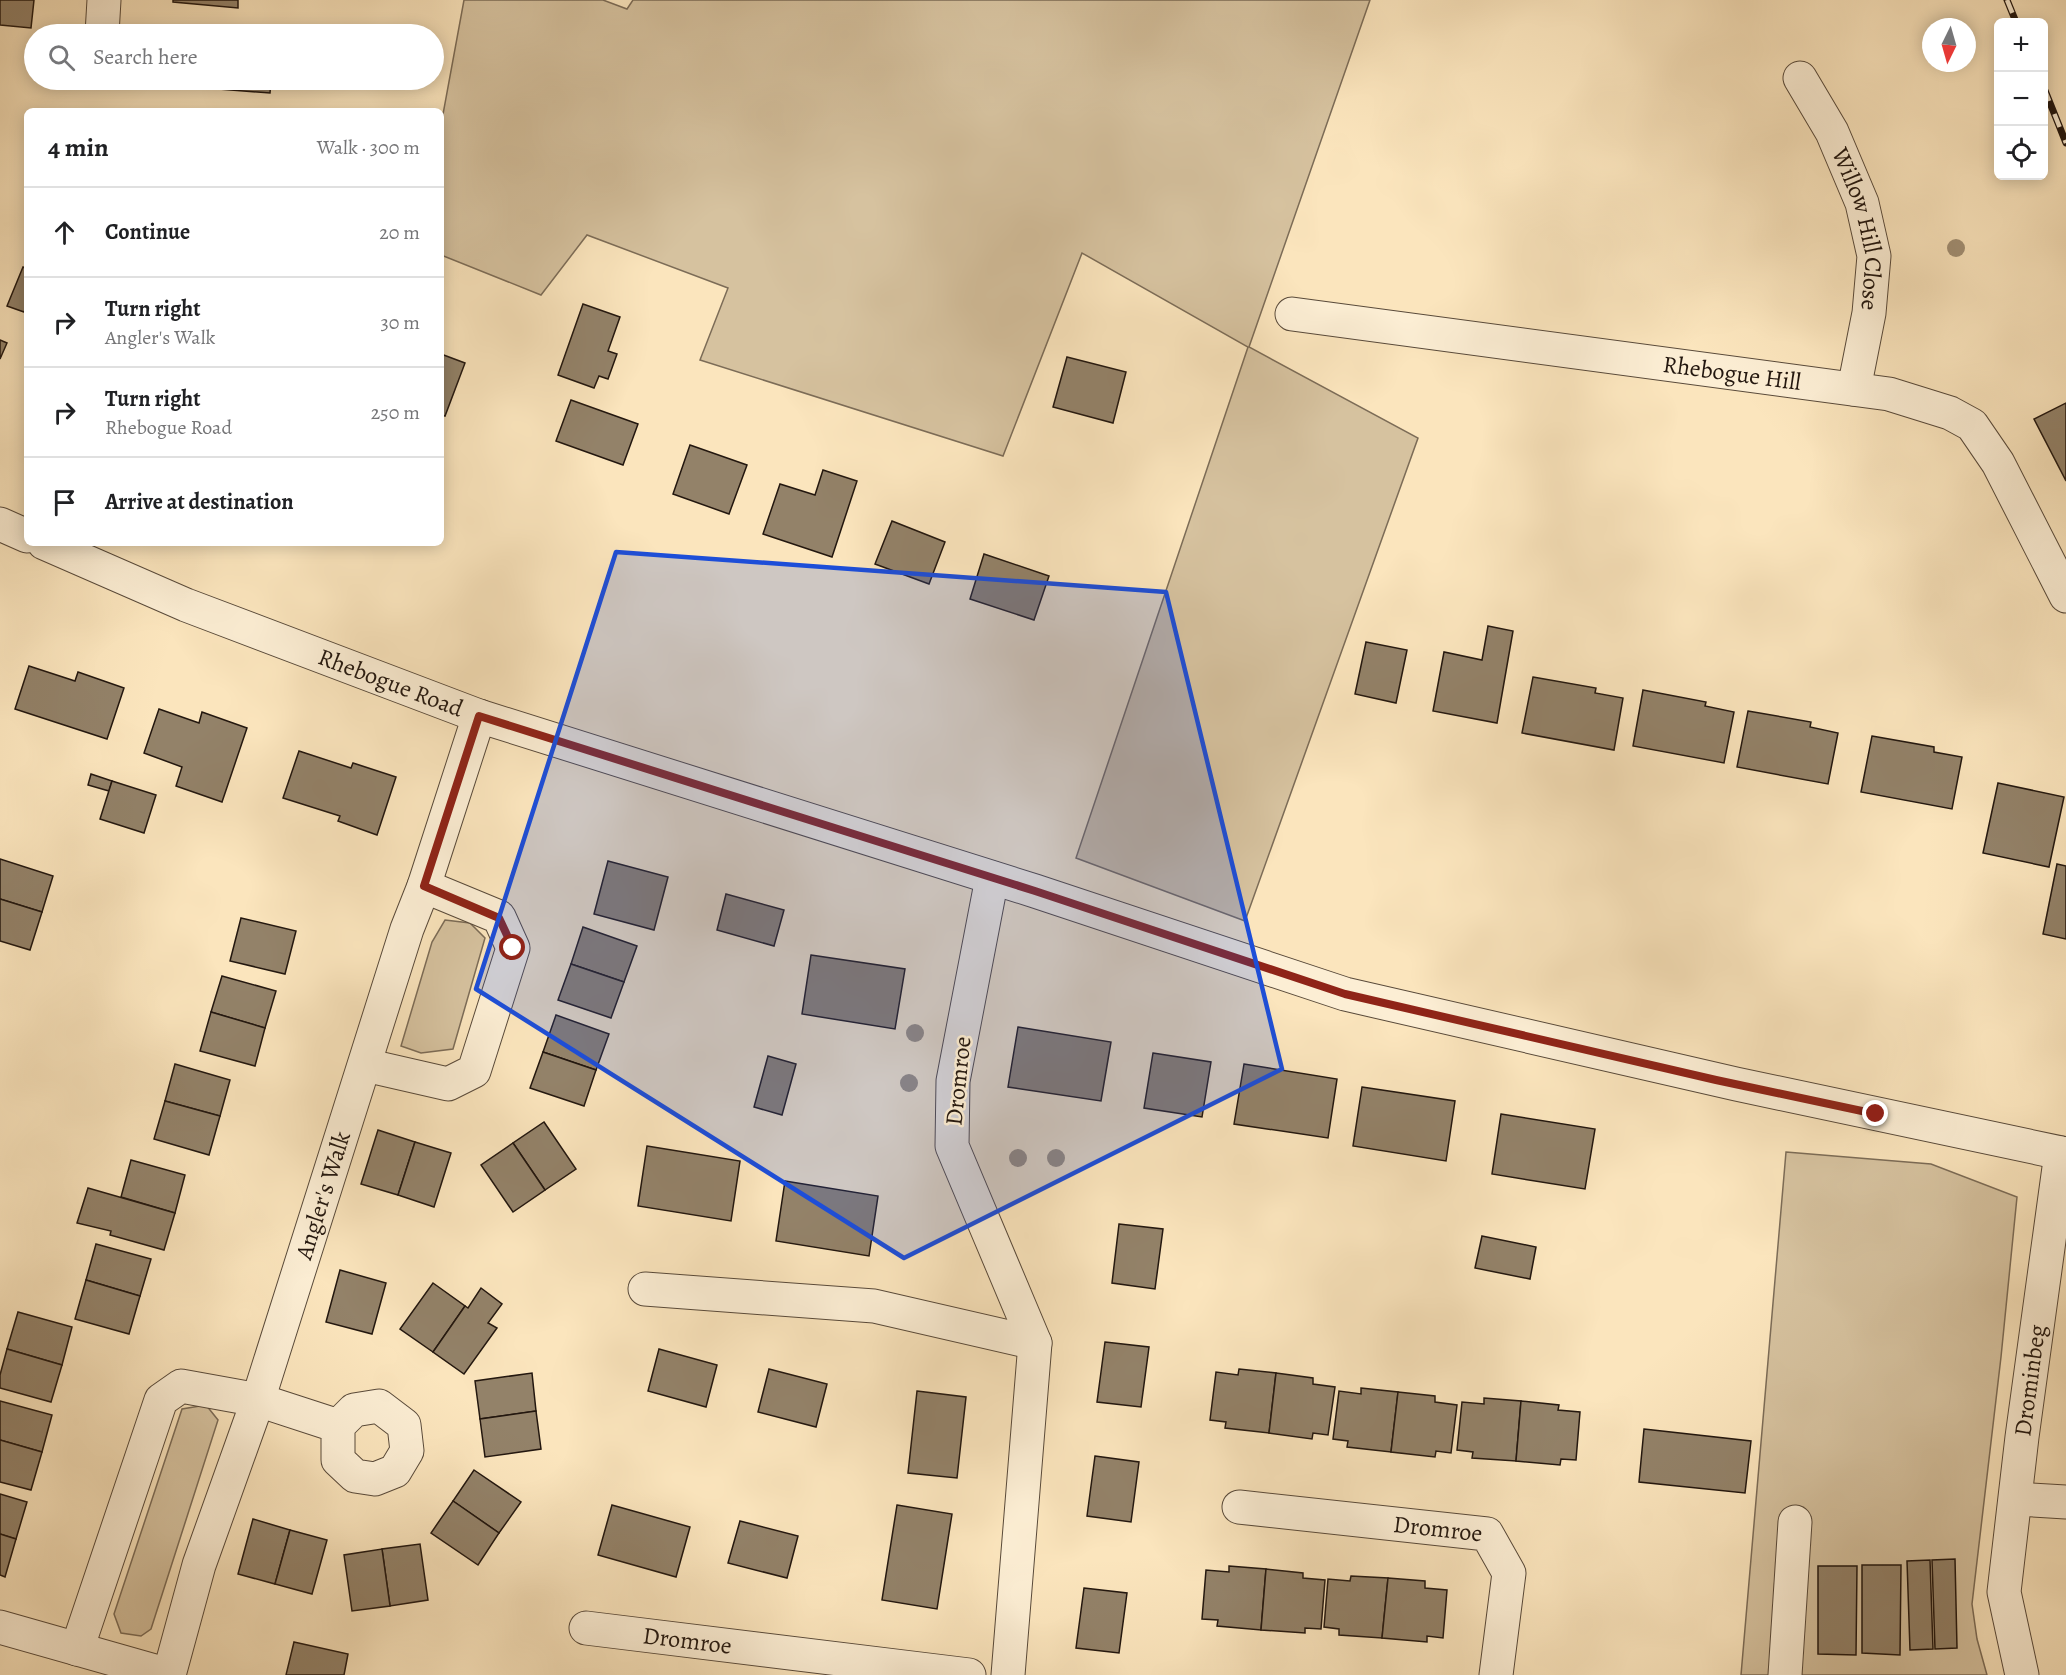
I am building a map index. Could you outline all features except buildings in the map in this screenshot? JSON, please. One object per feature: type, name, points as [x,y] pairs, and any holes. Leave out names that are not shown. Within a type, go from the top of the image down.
[{"type":"street","points":[[103,24],[104,0]]},
{"type":"street","name":"Willow Hill Close","points":[[1800,78],[1832,132],[1862,203],[1874,255],[1869,313],[1854,389]]},
{"type":"street","name":"Rhebogue Hill","points":[[1292,314],[1889,394],[1950,413],[1972,425],[1998,463],[2066,596]]},
{"type":"street","points":[[0,524],[24,535]]},
{"type":"street","name":"Rhebogue Road","points":[[51,546],[186,606],[479,716],[992,878],[1345,994],[1716,1080],[2063,1153]]},
{"type":"street","name":"Angler's Walk","points":[[169,1675],[199,1565],[258,1400],[407,930],[424,886],[479,716]]},
{"type":"street","name":"Dromroe","points":[[992,878],[953,1080],[951,1146],[1035,1343],[1008,1675]]},
{"type":"street","points":[[365,1065],[448,1084],[474,1071],[513,948],[499,918],[424,886]]},
{"type":"street","name":"Drominbeg","points":[[2022,1675],[2004,1592],[2022,1437],[2063,1153]]},
{"type":"street","points":[[645,1289],[874,1306],[1035,1343]]},
{"type":"street","points":[[77,1649],[161,1400],[181,1386],[258,1400],[338,1426]]},
{"type":"street","points":[[2016,1499],[2066,1502]]},
{"type":"street","name":"Dromroe","points":[[1239,1507],[1487,1534],[1509,1573],[1496,1675]]},
{"type":"street","points":[[1785,1675],[1795,1522]]},
{"type":"street","points":[[0,1627],[169,1675]]},
{"type":"street","name":"Dromroe","points":[[586,1628],[969,1675]]},
{"type":"highlighted area","points":[[616,552],[1166,592],[1282,1069],[904,1258],[476,989]]},
{"type":"shaded area","points":[[464,0],[603,0],[627,9],[633,0],[1370,0],[1249,347],[1418,438],[1245,921],[1076,858],[1248,347],[1082,253],[1003,456],[700,360],[728,288],[587,235],[541,295],[444,256],[444,109]]},
{"type":"shaded area","points":[[445,920],[470,923],[485,938],[453,1049],[421,1053],[401,1046],[432,942]]},
{"type":"shaded area","points":[[1786,1152],[1931,1164],[2017,1197],[1972,1604],[1977,1639],[1987,1675],[1741,1675]]},
{"type":"shaded area","points":[[206,1405],[218,1420],[151,1629],[141,1636],[121,1633],[114,1614],[182,1409]]},
{"type":"railway","points":[[2007,0],[2014,18]]},
{"type":"railway","points":[[2048,98],[2066,143]]},
{"type":"route","points":[[513,948],[499,918],[424,886],[479,716],[1035,891],[1345,994],[1716,1080],[1876,1114]]}]
